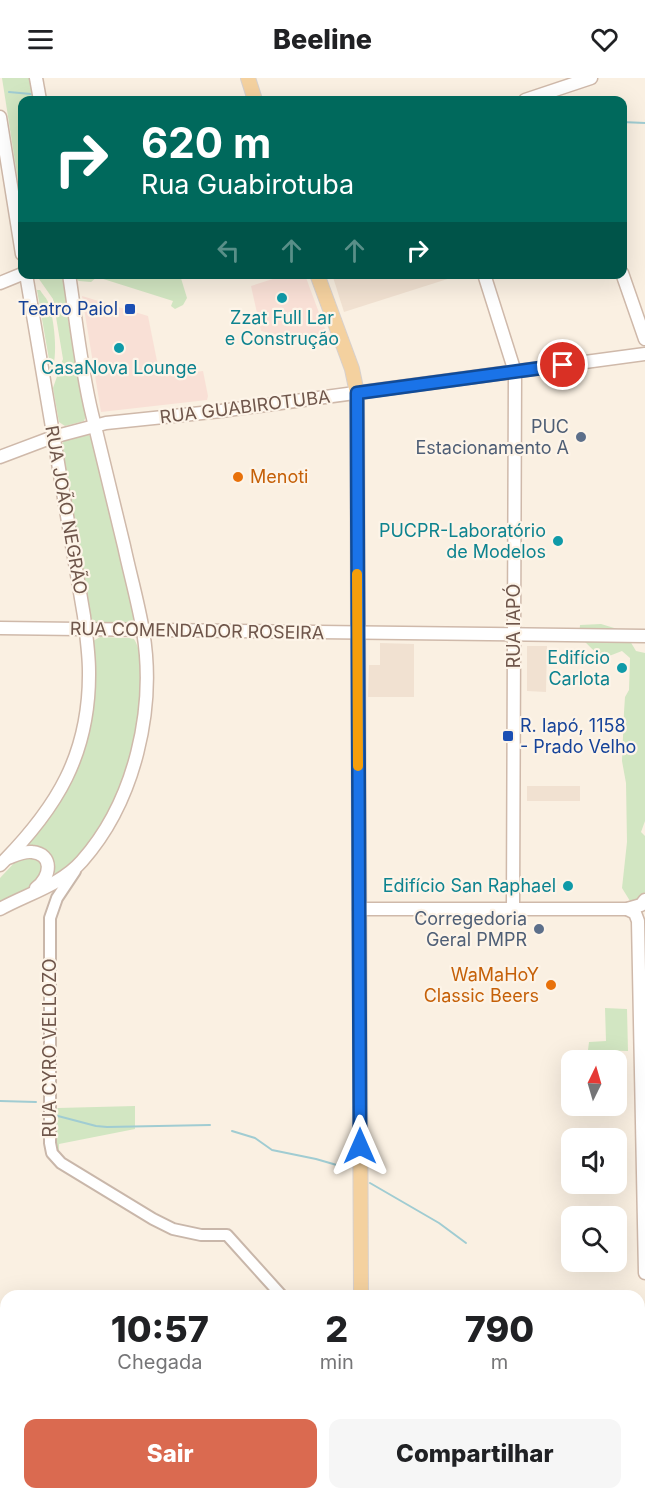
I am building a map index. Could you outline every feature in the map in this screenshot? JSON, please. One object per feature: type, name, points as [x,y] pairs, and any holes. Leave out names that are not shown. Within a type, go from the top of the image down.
[{"type":"main road","points":[[36,78],[39,96]]},
{"type":"main road","points":[[248,78],[254,96]]},
{"type":"main road","points":[[561,95],[591,78]]},
{"type":"main road","points":[[0,117],[18,230]]},
{"type":"main road","points":[[0,283],[18,276]]},
{"type":"main road","name":"RUA JOÃO NEGRÃO","points":[[3,862],[51,807],[73,764],[87,717],[89,692],[86,629],[25,279]]},
{"type":"main road","points":[[0,909],[56,881],[81,862],[105,828],[117,806],[137,754],[142,729],[147,679],[142,630],[95,425],[70,279]]},
{"type":"main road","points":[[319,279],[352,369],[357,393],[361,1290]]},
{"type":"main road","name":"RUA IAPÓ","points":[[486,279],[515,372],[513,909]]},
{"type":"main road","points":[[624,279],[645,339]]},
{"type":"main road","name":"RUA GUABIROTUBA","points":[[0,457],[53,437],[95,425],[357,393],[645,354]]},
{"type":"main road","name":"RUA COMENDADOR ROSEIRA","points":[[0,628],[645,636]]},
{"type":"main road","points":[[3,862],[31,851],[44,857],[48,865],[46,879],[25,896]]},
{"type":"main road","points":[[358,909],[627,909],[641,905],[645,900]]},
{"type":"main road","points":[[627,909],[635,913],[638,921],[645,1274]]},
{"type":"street","name":"RUA CYRO VELLOZO","points":[[81,862],[57,898],[50,918],[50,1143],[52,1153],[61,1163],[163,1224],[186,1233],[226,1235],[276,1290]]},
{"type":"shaded area","name":"Zzat Full Lar e Construção","points":[[273,279],[306,279],[331,345],[328,348],[261,331],[251,286]]},
{"type":"shaded area","points":[[334,279],[447,279],[344,312]]},
{"type":"shaded area","points":[[82,296],[148,316],[160,376],[203,371],[207,400],[101,412]]},
{"type":"shaded area","points":[[380,643],[414,644],[414,697],[368,697],[369,665],[380,665]]},
{"type":"shaded area","points":[[527,646],[547,646],[546,692],[527,691]]},
{"type":"shaded area","points":[[527,786],[580,786],[580,801],[527,801]]},
{"type":"green space","points":[[2,78],[32,78],[34,96],[18,96],[18,180]]},
{"type":"green space","points":[[39,279],[65,279],[66,307],[74,355],[79,362],[87,414],[84,421],[65,426],[59,422],[53,388],[63,359],[53,299]]},
{"type":"green space","points":[[76,279],[95,279],[91,282]]},
{"type":"green space","points":[[103,279],[181,279],[187,298],[183,305],[175,309],[171,306],[173,301]]},
{"type":"green space","points":[[37,290],[40,290],[47,300],[52,317],[55,357],[51,371]]},
{"type":"green space","points":[[92,436],[94,443],[134,618],[132,623],[93,622],[89,619],[62,444],[64,441]]},
{"type":"green space","points":[[601,624],[624,631],[636,651],[645,653],[645,821],[641,832],[645,836],[645,892],[639,902],[630,901],[622,888],[627,842],[626,783],[622,761],[625,697],[629,690],[630,658],[622,651],[604,658],[579,637],[580,625]]},
{"type":"green space","points":[[100,637],[129,638],[134,639],[137,644],[141,676],[135,734],[123,779],[104,821],[92,841],[77,859],[56,876],[52,862],[47,855],[37,848],[26,845],[61,800],[80,761],[88,721],[93,641]]},
{"type":"green space","points":[[31,856],[40,861],[43,867],[38,882],[0,903],[0,878],[17,860]]},
{"type":"green space","points":[[605,1008],[627,1009],[628,1051],[588,1050],[589,1042],[606,1041]]},
{"type":"green space","points":[[135,1106],[135,1129],[59,1144],[59,1155],[54,1151],[53,1112],[58,1108]]},
{"type":"waterway","points":[[9,92],[31,94]]},
{"type":"waterway","points":[[627,122],[645,123]]},
{"type":"waterway","points":[[0,1101],[36,1102]]},
{"type":"waterway","points":[[58,1116],[107,1127],[210,1125]]},
{"type":"waterway","points":[[232,1131],[255,1138],[272,1150],[347,1168]]},
{"type":"waterway","points":[[370,1183],[439,1223],[466,1243]]},
{"type":"slow traffic","points":[[357,574],[358,766]]},
{"type":"place","name":"Zzat Full Lar e Construção","points":[[282,298]]},
{"type":"place","name":"Teatro Paiol","points":[[130,309]]},
{"type":"place","name":"CasaNova Lounge","points":[[119,348]]},
{"type":"place","name":"PUC Estacionamento A","points":[[581,437]]},
{"type":"place","name":"Menoti","points":[[238,477]]},
{"type":"place","name":"PUCPR-Laboratório de Modelos","points":[[558,541]]},
{"type":"place","name":"Edifício Carlota","points":[[622,668]]},
{"type":"place","name":"R. Iapó, 1158 - Prado Velho","points":[[508,736]]},
{"type":"place","name":"Edifício San Raphael","points":[[568,886]]},
{"type":"place","name":"Corregedoria Geral PMPR","points":[[539,929]]},
{"type":"place","name":"WaMaHoY Classic Beers","points":[[551,985]]},
{"type":"route","points":[[360,1146],[357,393],[563,365]]}]
